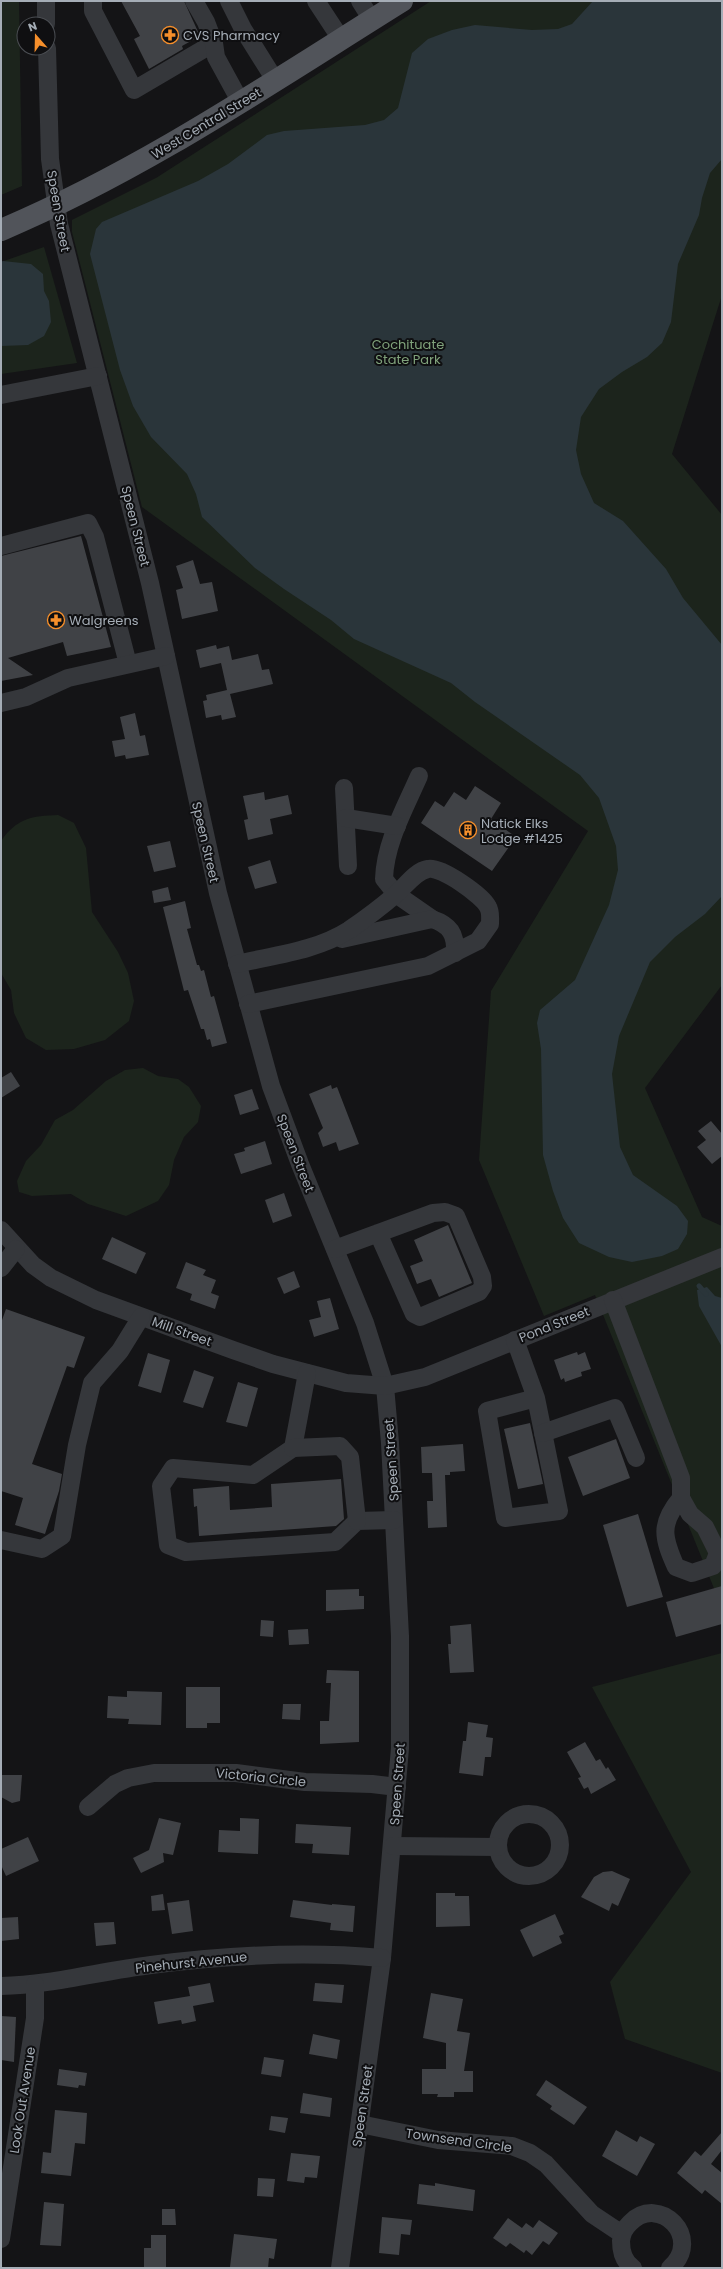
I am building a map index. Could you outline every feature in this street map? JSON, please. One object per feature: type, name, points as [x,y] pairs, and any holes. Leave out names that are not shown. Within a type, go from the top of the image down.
[{"type":"main road","name":"West Central Street","points":[[1,230],[56,206],[149,157],[402,1]]},
{"type":"street","points":[[46,1],[46,16]]},
{"type":"street","points":[[93,1],[92,11],[134,90],[214,43]]},
{"type":"street","points":[[194,1],[206,22],[214,43],[216,58],[240,101]]},
{"type":"street","points":[[229,1],[243,29],[275,80]]},
{"type":"street","points":[[316,1],[341,39]]},
{"type":"street","points":[[360,1],[372,20]]},
{"type":"street","name":"Speen Street","points":[[47,56],[50,159],[56,206],[136,525],[206,842],[260,1050],[285,1126],[365,1323],[385,1386],[394,1520],[401,1673],[400,1748],[393,1846],[382,1958],[340,2268]]},
{"type":"street","points":[[4,395],[98,376]]},
{"type":"street","points":[[1,546],[88,523],[95,537],[128,664]]},
{"type":"street","points":[[1,703],[26,697],[68,678],[166,656]]},
{"type":"street","points":[[419,776],[397,826],[384,868],[384,879],[396,894],[432,919],[444,923],[452,933],[456,943],[455,953]]},
{"type":"street","points":[[344,788],[348,866]]},
{"type":"street","points":[[346,818],[397,826]]},
{"type":"street","points":[[248,1004],[428,966],[478,941],[486,932],[490,924],[491,915],[484,899],[437,869],[428,869],[417,874],[396,894],[349,930],[323,944]]},
{"type":"street","points":[[237,964],[422,920],[432,919]]},
{"type":"street","points":[[335,1249],[378,1233],[433,1213],[445,1212],[456,1216],[482,1277],[483,1286],[479,1292],[420,1317],[414,1314],[378,1233]]},
{"type":"street","name":"Mill Street","points":[[1,1230],[16,1249],[33,1266],[51,1278],[96,1300],[233,1350],[307,1373],[346,1383],[385,1386]]},
{"type":"street","points":[[1,1268],[16,1249]]},
{"type":"street","name":"Pond Street","points":[[385,1386],[425,1377],[722,1257]]},
{"type":"street","points":[[613,1300],[681,1478],[681,1498]]},
{"type":"street","points":[[1,1540],[42,1549],[62,1536],[78,1445],[92,1383],[120,1351],[141,1317]]},
{"type":"street","points":[[515,1340],[536,1398],[559,1511],[506,1518],[487,1411],[536,1398]]},
{"type":"street","points":[[293,1448],[307,1373]]},
{"type":"street","points":[[543,1433],[615,1408],[636,1458]]},
{"type":"street","points":[[357,1521],[350,1457],[340,1446],[293,1448],[253,1475],[173,1468],[161,1486],[168,1545],[186,1552],[335,1542],[357,1521],[394,1520]]},
{"type":"street","name":"Victoria Circle","points":[[88,1807],[115,1784],[128,1778],[154,1773],[236,1773],[305,1782],[372,1784],[397,1787]]},
{"type":"street","points":[[393,1846],[498,1847]]},
{"type":"street","name":"Pinehurst Avenue","points":[[1,1986],[35,1984],[150,1965],[243,1956],[316,1955],[382,1958]]},
{"type":"street","name":"Look Out Avenue","points":[[1,2239],[35,2018],[35,1984]]},
{"type":"street","name":"Townsend Circle","points":[[360,2124],[426,2138],[512,2146],[530,2153],[546,2164],[592,2214],[622,2234]]},
{"type":"street","points":[[633,2268],[623,2256],[621,2249],[622,2234],[625,2228],[635,2217],[642,2214],[656,2213],[668,2218],[680,2231],[682,2245],[680,2256],[670,2268]]},
{"type":"green space","points":[[1,1],[19,1],[19,16],[16,16],[16,56],[20,56],[22,186],[1,195]]},
{"type":"green space","name":"Cochituate State Park","points":[[431,1],[722,1],[722,295],[672,454],[722,515],[722,985],[645,1088],[702,1217],[722,1226],[722,1608],[595,1295],[544,1316],[479,1160],[491,991],[588,831],[142,507],[72,232],[72,220],[156,178]]},
{"type":"green space","points":[[44,247],[77,363],[1,374],[1,262]]},
{"type":"green space","points":[[58,815],[74,823],[86,848],[92,912],[118,952],[128,973],[134,1001],[129,1021],[105,1040],[74,1049],[46,1050],[26,1038],[14,1013],[11,990],[1,973],[1,841],[13,827],[19,823],[40,816]]},
{"type":"green space","points":[[143,1068],[158,1076],[178,1079],[189,1087],[201,1106],[198,1122],[184,1137],[174,1160],[169,1185],[158,1201],[126,1216],[88,1204],[71,1194],[32,1196],[19,1192],[17,1181],[26,1161],[41,1145],[55,1120],[73,1110],[106,1081],[125,1070]]},
{"type":"green space","points":[[722,1653],[722,2073],[625,2039],[610,1982],[691,1872],[592,1687]]},
{"type":"shaded area","name":"Cochituate State Park","points":[[593,1],[722,1],[722,159],[710,173],[702,198],[699,215],[678,264],[671,322],[662,343],[647,357],[622,372],[599,389],[581,417],[576,450],[581,474],[594,503],[623,521],[666,569],[683,598],[722,645],[722,896],[705,914],[675,937],[650,962],[619,1036],[612,1074],[620,1147],[633,1175],[677,1206],[688,1221],[687,1234],[678,1249],[662,1256],[632,1262],[609,1257],[579,1243],[563,1218],[553,1191],[543,1155],[541,1049],[537,1023],[540,1010],[575,980],[609,905],[618,870],[616,846],[599,798],[580,775],[475,702],[451,683],[354,639],[331,620],[255,568],[202,517],[196,494],[187,474],[151,437],[133,406],[120,370],[90,254],[96,229],[102,222],[198,181],[228,164],[267,135],[284,131],[365,125],[384,120],[398,108],[412,53],[428,39],[452,30],[475,25],[532,30],[558,29],[572,24]]},
{"type":"shaded area","points":[[1,262],[31,264],[43,274],[44,291],[49,301],[51,322],[44,336],[28,345],[1,346]]},
{"type":"shaded area","points":[[707,1287],[715,1296],[722,1298],[722,1347],[699,1306],[697,1290]]},
{"type":"building","name":"CVS Pharmacy","points":[[121,1],[184,1],[200,36],[182,46],[183,49],[149,69],[134,39],[140,36]]},
{"type":"building","name":"Walgreens","points":[[81,536],[111,647],[67,656],[63,642],[8,658],[33,675],[1,681],[1,556]]},
{"type":"building","points":[[193,560],[200,584],[212,582],[218,611],[182,619],[176,590],[183,588],[176,566]]},
{"type":"building","points":[[216,645],[217,649],[229,646],[232,660],[258,654],[262,670],[269,669],[273,684],[230,694],[236,717],[222,720],[221,715],[206,718],[203,701],[207,700],[206,695],[227,690],[221,663],[200,668],[196,650]]},
{"type":"building","points":[[135,713],[140,736],[145,735],[149,755],[126,759],[125,755],[115,757],[112,741],[125,739],[120,717]]},
{"type":"building","name":"Natick Elks Lodge #1425","points":[[475,786],[501,803],[491,819],[516,837],[492,871],[421,823],[435,801],[444,807],[454,792],[466,800]]},
{"type":"building","points":[[264,792],[265,800],[288,795],[292,814],[270,819],[273,834],[248,840],[244,820],[248,819],[243,796]]},
{"type":"building","points":[[170,841],[176,867],[154,872],[147,846]]},
{"type":"building","points":[[270,860],[277,883],[255,889],[248,867]]},
{"type":"building","points":[[168,887],[171,900],[154,903],[152,891]]},
{"type":"building","points":[[185,901],[191,928],[187,929],[197,965],[199,965],[201,971],[204,970],[211,997],[214,996],[227,1043],[212,1047],[210,1039],[207,1040],[204,1029],[201,1029],[188,990],[184,991],[163,907]]},
{"type":"building","points":[[11,1072],[20,1086],[1,1098],[1,1078]]},
{"type":"building","points":[[331,1085],[332,1089],[337,1087],[359,1144],[339,1151],[336,1142],[323,1147],[318,1133],[323,1128],[309,1094]]},
{"type":"building","points":[[252,1089],[259,1109],[240,1115],[234,1095]]},
{"type":"building","points":[[711,1121],[722,1134],[722,1156],[712,1164],[697,1147],[706,1140],[698,1131]]},
{"type":"building","points":[[265,1141],[272,1164],[241,1174],[234,1154],[245,1151],[244,1148]]},
{"type":"building","points":[[284,1193],[292,1216],[273,1223],[265,1200]]},
{"type":"building","points":[[448,1225],[472,1283],[439,1297],[431,1279],[417,1284],[410,1266],[423,1261],[414,1240]]},
{"type":"building","points":[[112,1237],[146,1253],[136,1274],[102,1259]]},
{"type":"building","points":[[186,1262],[206,1270],[203,1275],[216,1280],[211,1293],[219,1296],[215,1309],[190,1300],[192,1294],[176,1288]]},
{"type":"building","points":[[294,1271],[300,1287],[284,1294],[277,1278]]},
{"type":"building","points":[[330,1298],[339,1329],[314,1337],[309,1320],[321,1317],[317,1301]]},
{"type":"building","points":[[6,1309],[85,1337],[74,1368],[67,1366],[32,1464],[62,1474],[59,1491],[45,1534],[15,1525],[23,1498],[1,1491],[1,1323]]},
{"type":"building","points":[[577,1352],[578,1355],[585,1352],[591,1369],[581,1372],[582,1376],[565,1382],[564,1378],[561,1380],[554,1360]]},
{"type":"building","points":[[148,1353],[170,1360],[161,1393],[138,1386]]},
{"type":"building","points":[[194,1370],[214,1377],[203,1408],[183,1402]]},
{"type":"building","points":[[238,1382],[258,1388],[247,1427],[226,1422]]},
{"type":"building","points":[[530,1423],[543,1484],[518,1489],[504,1429]]},
{"type":"building","points":[[616,1439],[630,1478],[583,1496],[568,1457]]},
{"type":"building","points":[[463,1444],[465,1471],[450,1472],[450,1475],[445,1475],[447,1527],[428,1528],[427,1501],[433,1501],[432,1473],[422,1473],[421,1447]]},
{"type":"building","points":[[341,1479],[344,1519],[336,1526],[199,1536],[197,1506],[194,1507],[193,1489],[229,1486],[230,1510],[272,1507],[271,1484]]},
{"type":"building","points":[[638,1514],[663,1597],[627,1607],[603,1525]]},
{"type":"building","points":[[722,1586],[722,1624],[676,1637],[666,1602]]},
{"type":"building","points":[[359,1589],[359,1596],[364,1596],[364,1609],[326,1611],[326,1590]]},
{"type":"building","points":[[261,1620],[274,1621],[273,1637],[260,1636]]},
{"type":"building","points":[[471,1624],[474,1672],[450,1673],[448,1644],[451,1644],[450,1626]]},
{"type":"building","points":[[308,1629],[309,1644],[289,1645],[288,1630]]},
{"type":"building","points":[[327,1670],[359,1671],[359,1742],[320,1744],[320,1721],[329,1721],[331,1683],[326,1683]]},
{"type":"building","points":[[186,1687],[220,1687],[220,1723],[207,1723],[207,1728],[186,1728]]},
{"type":"building","points":[[127,1691],[162,1692],[161,1725],[128,1724],[129,1719],[107,1718],[108,1696],[127,1697]]},
{"type":"building","points":[[283,1704],[301,1704],[300,1720],[282,1719]]},
{"type":"building","points":[[468,1722],[488,1725],[486,1737],[493,1738],[491,1757],[485,1757],[483,1776],[459,1773],[463,1741],[466,1741]]},
{"type":"building","points":[[585,1742],[596,1761],[600,1759],[606,1769],[608,1767],[616,1780],[591,1794],[588,1787],[584,1789],[578,1778],[581,1777],[567,1752]]},
{"type":"building","points":[[1,1775],[22,1775],[20,1801],[12,1803],[1,1797]]},
{"type":"building","points":[[159,1818],[181,1823],[173,1855],[163,1853],[164,1862],[141,1873],[133,1858],[149,1850]]},
{"type":"building","points":[[240,1818],[259,1819],[258,1854],[218,1852],[219,1830],[240,1831]]},
{"type":"building","points":[[296,1824],[351,1827],[349,1855],[312,1853],[313,1844],[295,1843]]},
{"type":"building","points":[[28,1837],[39,1861],[6,1876],[1,1865],[1,1849]]},
{"type":"building","points":[[612,1871],[630,1879],[618,1906],[612,1903],[609,1911],[581,1897],[594,1877],[603,1872]]},
{"type":"building","points":[[436,1893],[455,1893],[455,1896],[469,1896],[470,1926],[436,1927]]},
{"type":"building","points":[[163,1894],[165,1910],[152,1911],[151,1896]]},
{"type":"building","points":[[189,1900],[193,1931],[172,1934],[167,1903]]},
{"type":"building","points":[[293,1900],[332,1905],[355,1906],[353,1932],[330,1930],[331,1923],[290,1917]]},
{"type":"building","points":[[555,1914],[564,1934],[559,1936],[562,1943],[533,1957],[520,1930]]},
{"type":"building","points":[[18,1917],[19,1939],[1,1941],[1,1918]]},
{"type":"building","points":[[114,1922],[116,1944],[96,1946],[94,1923]]},
{"type":"building","points":[[210,1983],[214,2002],[193,2006],[196,2021],[182,2024],[181,2020],[158,2024],[154,2002],[190,1996],[188,1987]]},
{"type":"building","points":[[315,1983],[344,1985],[342,2003],[313,2001]]},
{"type":"building","points":[[431,1993],[463,1999],[457,2031],[470,2033],[464,2071],[473,2071],[473,2092],[454,2092],[454,2097],[437,2097],[438,2094],[422,2094],[422,2069],[446,2069],[446,2043],[423,2038]]},
{"type":"building","points":[[1,2016],[16,2017],[14,2062],[1,2060]]},
{"type":"building","points":[[313,2034],[340,2040],[337,2059],[309,2054]]},
{"type":"building","points":[[264,2057],[284,2060],[281,2077],[261,2074]]},
{"type":"building","points":[[59,2069],[87,2073],[85,2086],[79,2085],[78,2088],[57,2085]]},
{"type":"building","points":[[546,2080],[587,2107],[574,2125],[550,2109],[552,2106],[536,2095]]},
{"type":"building","points":[[303,2093],[332,2098],[330,2117],[300,2113]]},
{"type":"building","points":[[55,2110],[87,2113],[85,2144],[75,2143],[71,2176],[41,2173],[43,2152],[51,2153]]},
{"type":"building","points":[[271,2116],[288,2118],[285,2133],[269,2130]]},
{"type":"building","points":[[616,2130],[637,2142],[640,2136],[655,2144],[637,2176],[602,2156]]},
{"type":"building","points":[[722,2132],[722,2150],[711,2164],[722,2173],[722,2204],[705,2190],[702,2194],[677,2173],[695,2151],[701,2156]]},
{"type":"building","points":[[291,2153],[320,2156],[317,2178],[305,2177],[304,2183],[287,2181]]},
{"type":"building","points":[[258,2178],[275,2179],[273,2197],[257,2196]]},
{"type":"building","points":[[435,2183],[475,2190],[473,2211],[417,2204],[419,2184],[435,2186]]},
{"type":"building","points":[[44,2202],[64,2204],[61,2246],[40,2245]]},
{"type":"building","points":[[162,2209],[175,2209],[176,2225],[162,2225]]},
{"type":"building","points":[[382,2217],[412,2220],[410,2235],[401,2234],[399,2255],[379,2253]]},
{"type":"building","points":[[508,2218],[522,2228],[526,2223],[533,2228],[539,2220],[558,2233],[549,2245],[543,2241],[532,2255],[526,2250],[524,2253],[510,2243],[506,2247],[493,2238]]},
{"type":"building","points":[[234,2234],[277,2239],[274,2259],[269,2258],[268,2268],[230,2267]]},
{"type":"building","points":[[151,2235],[166,2235],[166,2268],[144,2268],[144,2248],[151,2248]]},
{"type":"waterway","points":[[699,1286],[706,1294]]},
{"type":"place","name":"CVS Pharmacy","points":[[170,35]]},
{"type":"place","name":"Walgreens","points":[[56,620]]},
{"type":"place","name":"Natick Elks Lodge #1425","points":[[468,830]]}]
